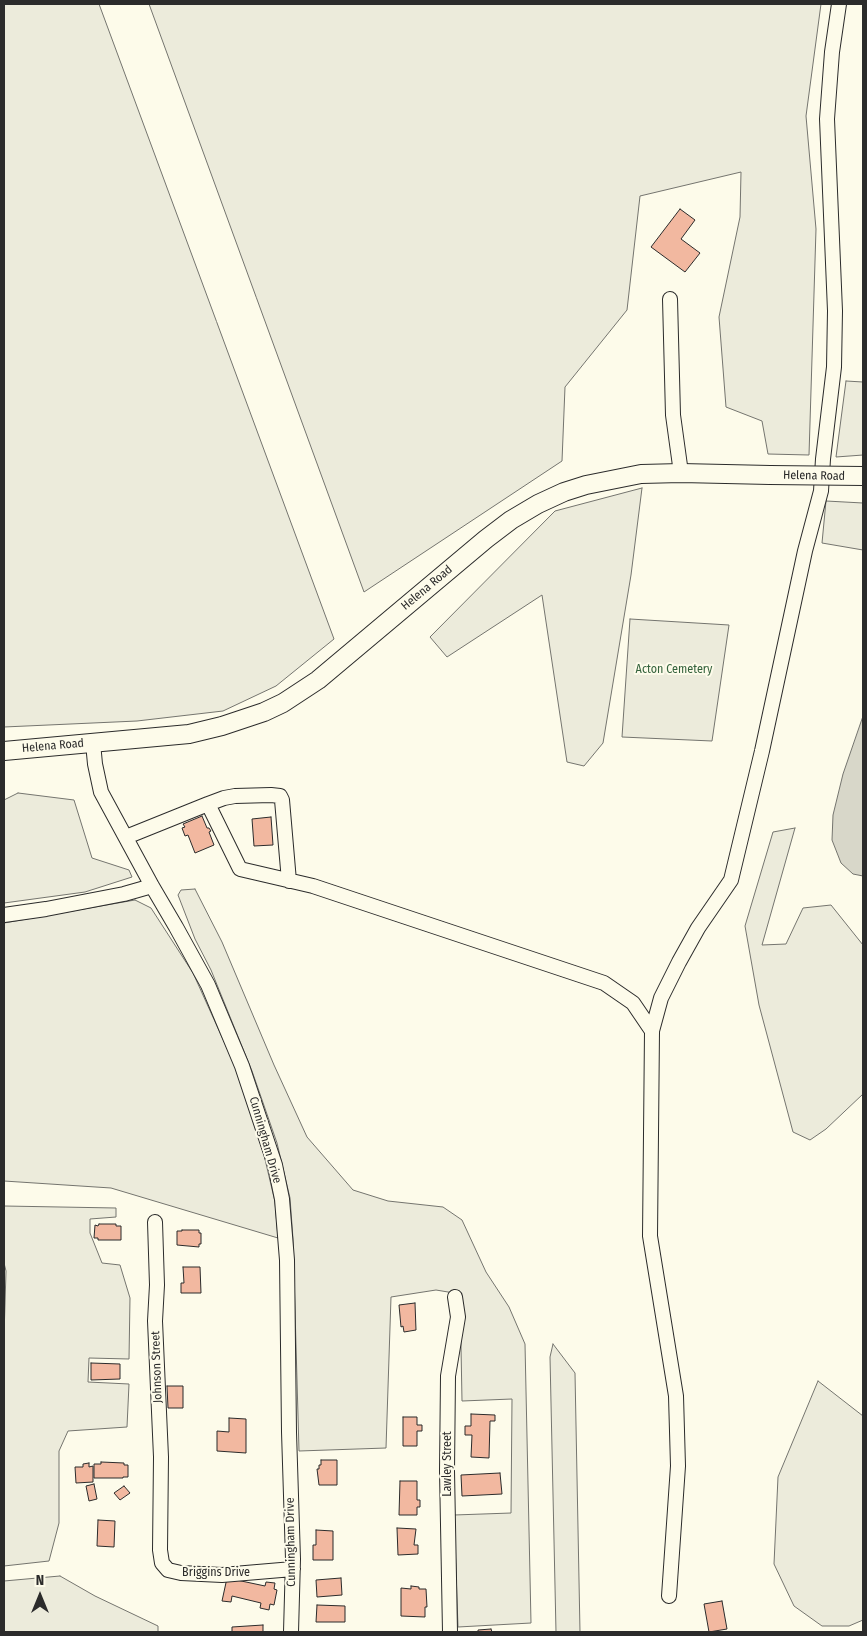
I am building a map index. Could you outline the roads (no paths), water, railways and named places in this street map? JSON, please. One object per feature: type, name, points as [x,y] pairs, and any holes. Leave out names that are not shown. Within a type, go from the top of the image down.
[{"type":"main road","name":"Helena Road","points":[[4,750],[189,734],[229,724],[264,712],[283,703],[318,680],[511,520],[538,504],[579,487],[613,478],[641,474],[863,476]]},
{"type":"street","points":[[669,1596],[678,1466],[676,1396],[650,1236],[652,1031],[661,998],[679,962],[698,928],[731,880],[762,751],[805,551],[821,491],[834,367],[835,311],[827,118],[832,52],[839,4]]},
{"type":"street","points":[[670,299],[674,415],[681,473]]},
{"type":"street","name":"Cunningham Drive","points":[[93,743],[101,792],[208,985],[234,1044],[275,1165],[282,1199],[286,1237],[292,1632]]},
{"type":"street","points":[[126,837],[224,798],[235,796],[280,796],[282,800],[289,881]]},
{"type":"street","points":[[208,804],[240,869],[313,886],[604,983],[633,1003],[652,1031]]},
{"type":"street","points":[[4,915],[124,894],[152,886]]},
{"type":"street","name":"Johnson Street","points":[[155,1222],[157,1285],[155,1322],[161,1457],[160,1514]]},
{"type":"street","name":"Lawley Street","points":[[450,1632],[447,1471],[448,1376],[458,1317],[455,1297]]},
{"type":"street","name":"Briggins Drive","points":[[160,1514],[162,1563],[172,1572],[222,1575],[292,1569]]},
{"type":"park label","name":"Acton Cemetery","points":[[674,670]]}]
